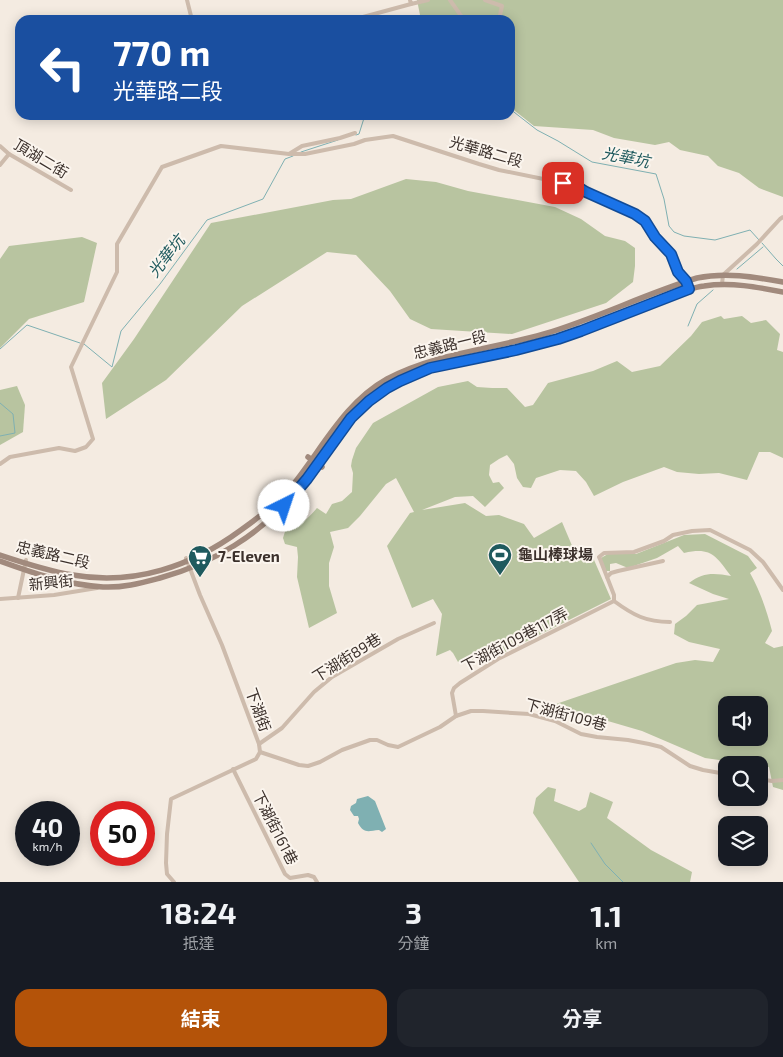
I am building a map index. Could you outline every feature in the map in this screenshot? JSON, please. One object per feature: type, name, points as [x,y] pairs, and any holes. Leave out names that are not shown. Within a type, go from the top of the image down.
[{"type":"main road","name":"忠義路一段","points":[[187,560],[224,542],[267,510],[292,486],[310,458],[348,410],[384,381],[406,370],[427,362],[514,340],[542,335],[571,326],[686,281],[707,276],[743,275],[783,282]]},
{"type":"main road","name":"忠義路一段","points":[[138,584],[190,569],[219,555],[257,529],[284,506],[320,465],[351,418],[369,401],[387,388],[420,372],[430,368],[516,352],[581,331],[704,286],[722,284],[744,285],[783,292]]},
{"type":"main road","points":[[514,340],[516,352]]},
{"type":"main road","points":[[310,458],[320,465]]},
{"type":"main road","name":"忠義路二段","points":[[0,555],[66,581],[104,587],[138,584]]},
{"type":"main road","name":"忠義路二段","points":[[0,561],[24,564],[74,575],[108,578],[136,577],[172,567],[187,560]]},
{"type":"street","points":[[187,0],[191,15]]},
{"type":"street","points":[[368,15],[411,2],[428,0]]},
{"type":"street","points":[[485,0],[502,6],[500,15]]},
{"type":"street","points":[[453,1],[461,15]]},
{"type":"street","points":[[289,154],[302,146],[355,133]]},
{"type":"street","name":"光華路二段","points":[[0,464],[10,457],[59,448],[75,451],[86,447],[93,439],[71,367],[117,272],[117,244],[162,167],[221,146],[289,154],[305,154],[365,140],[392,136],[499,170],[578,187],[635,214],[645,221],[655,237],[671,254],[678,272],[686,281],[690,291]]},
{"type":"street","name":"頂湖二街","points":[[0,146],[9,154],[71,190]]},
{"type":"street","points":[[0,165],[9,154]]},
{"type":"street","points":[[722,284],[723,275],[783,218]]},
{"type":"street","points":[[670,622],[655,622],[639,616],[614,601],[614,595],[599,556],[608,553],[634,552],[664,541],[673,535],[710,530],[750,550],[762,562],[783,590]]},
{"type":"street","name":"下湖街","points":[[174,882],[167,874],[166,863],[171,799],[256,759],[260,752],[259,744],[222,645],[187,560]]},
{"type":"street","points":[[607,577],[611,573],[663,561]]},
{"type":"street","points":[[18,598],[24,564]]},
{"type":"street","name":"新興街","points":[[0,599],[78,592],[104,587]]},
{"type":"street","name":"下湖街109巷117弄","points":[[456,716],[452,693],[454,688],[460,683],[498,659],[614,601]]},
{"type":"street","name":"下湖街89巷","points":[[259,744],[282,728],[314,692],[332,677],[398,639],[434,623]]},
{"type":"street","name":"下湖街109巷","points":[[260,752],[299,765],[308,766],[342,750],[370,740],[398,746],[440,727],[456,716],[471,711],[529,714],[555,721],[581,734],[628,740],[660,747],[690,766],[718,773]]},
{"type":"street","name":"下湖街161巷","points":[[234,769],[285,874],[290,878],[308,875],[314,877],[317,882]]},
{"type":"street","points":[[768,780],[783,780]]},
{"type":"green space","points":[[417,0],[783,0],[783,197],[759,188],[739,173],[718,166],[708,156],[680,150],[669,142],[655,145],[614,138],[593,130],[534,126],[515,111],[515,15],[420,15]]},
{"type":"green space","points":[[406,179],[436,182],[468,191],[555,207],[581,219],[605,236],[625,241],[635,248],[633,282],[606,303],[512,334],[431,329],[410,319],[390,291],[356,255],[327,252],[242,306],[166,380],[106,419],[102,383],[134,339],[211,223],[333,200],[351,199]]},
{"type":"green space","points":[[82,237],[97,243],[84,302],[29,319],[0,348],[0,259],[9,246]]},
{"type":"green space","points":[[721,316],[724,319],[742,316],[751,323],[766,320],[780,334],[777,350],[783,352],[783,458],[770,452],[759,452],[747,480],[719,473],[677,472],[664,467],[623,482],[594,496],[586,482],[576,471],[560,470],[536,478],[531,488],[523,487],[517,478],[514,464],[507,455],[490,465],[489,475],[493,483],[499,482],[504,488],[485,507],[473,496],[455,497],[422,510],[465,503],[486,516],[499,515],[524,524],[534,538],[562,522],[573,548],[591,553],[611,599],[499,655],[490,649],[471,661],[458,662],[450,650],[436,656],[442,614],[433,599],[412,608],[387,546],[410,513],[414,512],[396,478],[386,484],[348,528],[330,532],[334,547],[329,563],[329,586],[337,613],[309,628],[297,577],[297,547],[285,544],[283,538],[287,525],[304,521],[317,508],[326,514],[332,504],[342,501],[352,492],[352,460],[356,448],[373,423],[438,387],[468,381],[477,387],[507,388],[525,407],[533,405],[548,383],[593,371],[617,361],[632,372],[660,366],[691,336],[702,322]]},
{"type":"green space","points":[[17,386],[25,405],[23,432],[0,445],[0,390]]},
{"type":"green space","points":[[705,534],[748,556],[757,568],[750,573],[763,601],[772,631],[765,643],[774,648],[783,646],[783,790],[773,787],[768,767],[768,756],[718,756],[718,760],[705,758],[642,731],[553,705],[676,663],[695,660],[713,662],[720,649],[689,642],[674,634],[675,624],[697,605],[729,599],[689,583],[694,579],[709,574],[731,576],[712,554],[700,551],[684,553],[678,546],[657,558],[628,568],[616,563],[610,564],[610,571],[606,571],[601,558],[608,554],[636,554],[684,535]]},
{"type":"green space","points":[[548,787],[556,789],[554,801],[579,811],[586,807],[590,792],[613,802],[607,818],[651,850],[692,872],[690,882],[579,882],[533,813],[536,798]]},
{"type":"water","points":[[368,796],[375,801],[386,829],[382,832],[379,830],[367,831],[362,829],[358,823],[358,816],[354,816],[350,810],[357,799]]},
{"type":"waterway","name":"光華坑","points":[[515,113],[537,130],[592,162],[656,174],[664,199],[669,226],[674,232],[684,236],[715,240],[750,230],[759,240]]},
{"type":"waterway","name":"光華坑","points":[[356,135],[359,134],[363,120]]},
{"type":"waterway","name":"光華坑","points":[[301,152],[338,140]]},
{"type":"waterway","name":"光華坑","points":[[84,344],[112,367],[121,331],[160,284],[207,220],[263,199],[285,159],[293,156]]},
{"type":"waterway","name":"光華坑","points":[[762,243],[783,266]]},
{"type":"waterway","points":[[737,269],[763,247]]},
{"type":"waterway","points":[[688,326],[697,304],[713,290]]},
{"type":"waterway","name":"光華坑","points":[[0,349],[27,325],[80,343]]},
{"type":"waterway","name":"光華坑","points":[[0,403],[13,414],[15,433],[0,436]]},
{"type":"waterway","points":[[591,843],[605,864],[623,882]]},
{"type":"place","name":"龜山棒球場","points":[[500,576]]},
{"type":"place","name":"7-Eleven","points":[[200,578]]},
{"type":"route","points":[[284,506],[307,479],[351,418],[369,401],[400,381],[430,368],[558,339],[689,289],[686,281],[678,272],[671,254],[655,237],[645,221],[635,214],[578,187],[563,183]]}]
